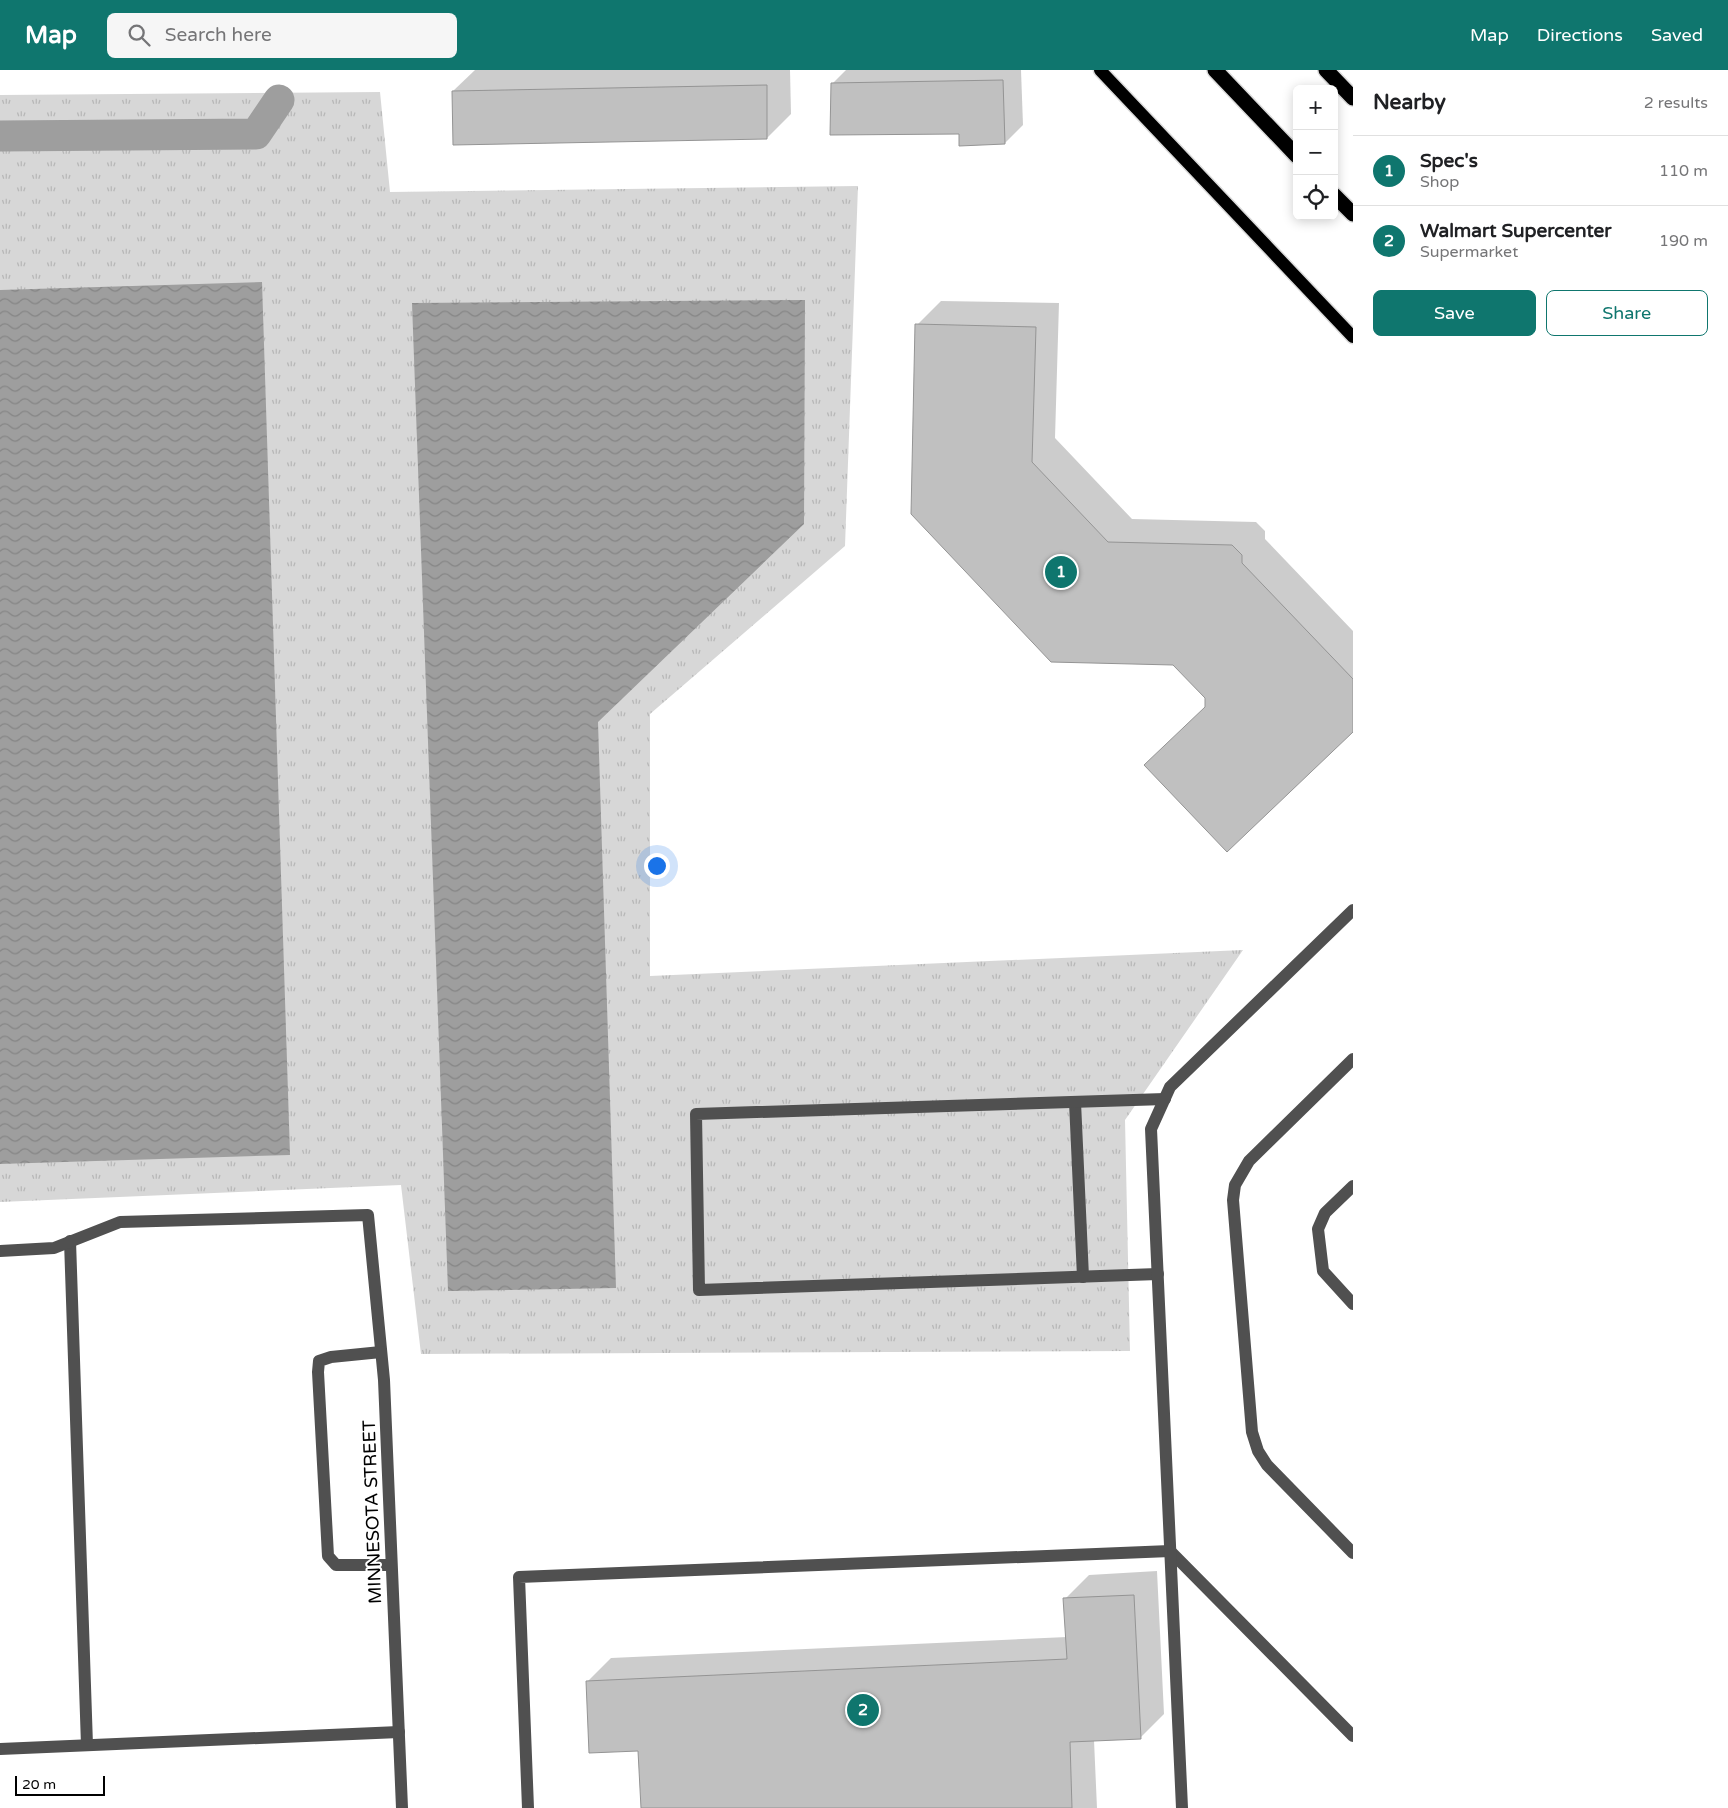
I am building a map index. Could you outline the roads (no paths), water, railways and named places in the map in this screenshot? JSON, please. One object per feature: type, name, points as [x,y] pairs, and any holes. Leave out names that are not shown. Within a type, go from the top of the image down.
[{"type":"highway","points":[[1215,70],[1293,152]]},
{"type":"highway","points":[[1326,70],[1353,98]]},
{"type":"highway","points":[[1338,199],[1353,214]]},
{"type":"main road","points":[[1100,70],[1353,337]]},
{"type":"street","points":[[1182,1808],[1151,1129],[1170,1087],[1353,910]]},
{"type":"street","points":[[1353,1059],[1249,1161],[1235,1185],[1233,1200],[1252,1432],[1258,1451],[1267,1465],[1353,1553]]},
{"type":"street","points":[[1158,1274],[699,1290],[696,1114],[1165,1099]]},
{"type":"street","points":[[1075,1102],[1083,1277]]},
{"type":"street","points":[[1353,1186],[1325,1213],[1318,1229],[1323,1271],[1353,1304]]},
{"type":"street","name":"MINNESOTA STREET","points":[[70,1241],[120,1222],[368,1215],[381,1352],[402,1808]]},
{"type":"street","points":[[0,1251],[54,1248],[70,1241],[87,1745]]},
{"type":"street","points":[[381,1352],[319,1361],[318,1372],[328,1556],[336,1565],[391,1565]]},
{"type":"street","points":[[528,1808],[519,1577],[1170,1551],[1353,1736]]},
{"type":"street","points":[[0,1749],[399,1732]]},
{"type":"water","points":[[262,282],[290,1155],[0,1164],[0,290]]},
{"type":"water","points":[[805,300],[804,524],[598,722],[616,1288],[448,1291],[412,303]]},
{"type":"waterway","points":[[0,136],[256,134],[279,100]]},
{"type":"place","name":"Spec's","points":[[1061,572]]},
{"type":"place","name":"Walmart Supercenter","points":[[863,1710]]}]
